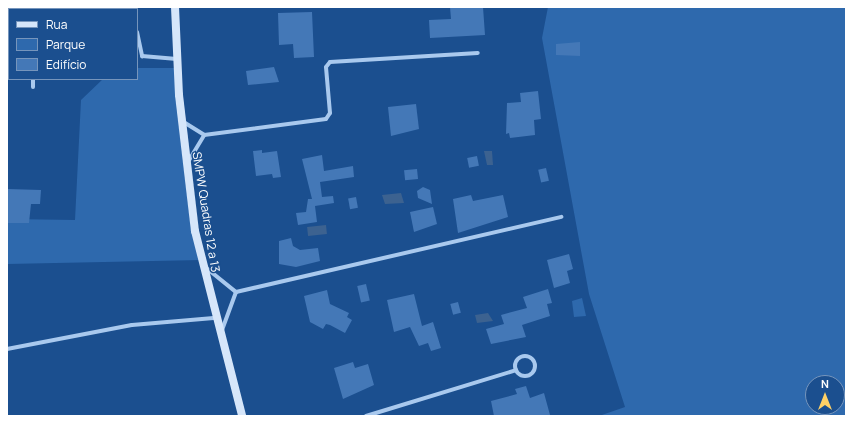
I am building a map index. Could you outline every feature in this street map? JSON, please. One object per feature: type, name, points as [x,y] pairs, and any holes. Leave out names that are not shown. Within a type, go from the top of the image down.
[{"type":"street","name":"SMPW Quadras 12 a 13","points":[[175,7],[177,59],[185,166],[202,265],[214,318],[242,416]]},
{"type":"street","points":[[138,37],[142,56],[177,59]]},
{"type":"street","points":[[181,121],[204,135],[326,119],[331,109],[326,67],[330,62],[478,53]]},
{"type":"street","points":[[33,80],[33,87]]},
{"type":"street","points":[[185,166],[204,135]]},
{"type":"street","points":[[236,292],[561,217]]},
{"type":"street","points":[[202,265],[236,292]]},
{"type":"street","points":[[220,336],[236,292]]},
{"type":"street","points":[[7,349],[132,325],[214,318]]},
{"type":"street","points":[[522,356],[531,357],[535,363],[531,375],[520,375],[516,370],[515,364],[522,356]]},
{"type":"street","points":[[366,416],[516,370]]},
{"type":"green space","points":[[548,7],[846,7],[846,416],[599,416],[625,407],[589,294],[542,38]]},
{"type":"green space","points":[[138,68],[177,68],[201,260],[7,264],[7,219],[75,220],[81,100],[102,80],[138,80]]},
{"type":"green space","points":[[582,298],[586,316],[574,317],[572,301]]},
{"type":"shaded area","points":[[484,151],[492,151],[493,165],[487,165]]},
{"type":"shaded area","points":[[401,193],[404,203],[385,204],[382,195]]},
{"type":"shaded area","points":[[326,225],[327,234],[308,236],[307,227]]},
{"type":"shaded area","points":[[488,313],[493,321],[477,323],[475,315]]},
{"type":"building","points":[[450,7],[483,7],[485,35],[430,38],[429,20],[451,19]]},
{"type":"building","points":[[312,12],[314,57],[294,58],[293,44],[279,45],[278,13]]},
{"type":"building","points":[[580,42],[580,56],[556,55],[556,44]]},
{"type":"building","points":[[274,67],[279,82],[248,85],[246,71]]},
{"type":"building","points":[[538,91],[541,119],[534,120],[535,135],[510,138],[509,133],[506,134],[507,103],[521,102],[520,93]]},
{"type":"building","points":[[416,104],[419,129],[391,136],[388,107]]},
{"type":"building","points":[[262,150],[262,153],[277,151],[281,177],[273,178],[272,174],[256,176],[253,151]]},
{"type":"building","points":[[322,155],[324,171],[353,166],[354,177],[320,182],[322,197],[333,196],[334,203],[315,206],[317,222],[298,225],[296,213],[306,212],[308,199],[312,199],[302,159]]},
{"type":"building","points":[[477,156],[479,166],[469,168],[467,158]]},
{"type":"building","points":[[546,168],[549,181],[541,182],[538,170]]},
{"type":"building","points":[[417,169],[418,179],[405,180],[404,170]]},
{"type":"building","points":[[423,187],[430,190],[432,204],[418,198],[417,191]]},
{"type":"building","points":[[7,189],[41,190],[40,204],[31,204],[29,223],[7,223]]},
{"type":"building","points":[[471,195],[473,201],[503,195],[508,217],[458,233],[453,199]]},
{"type":"building","points":[[356,197],[358,208],[350,209],[348,198]]},
{"type":"building","points":[[433,207],[437,224],[414,232],[410,212]]},
{"type":"building","points":[[291,238],[293,246],[300,250],[318,248],[320,261],[296,267],[279,264],[279,241]]},
{"type":"building","points":[[569,254],[573,269],[567,271],[570,283],[554,288],[547,260]]},
{"type":"building","points":[[366,284],[370,301],[361,303],[357,286]]},
{"type":"building","points":[[548,289],[552,303],[547,304],[550,316],[522,325],[526,337],[491,344],[486,329],[504,324],[501,315],[527,308],[523,297]]},
{"type":"building","points":[[327,290],[330,304],[349,313],[347,317],[352,320],[345,333],[330,325],[326,324],[323,329],[310,322],[304,296]]},
{"type":"building","points":[[414,294],[422,326],[433,322],[441,348],[431,351],[428,343],[419,346],[410,327],[394,332],[387,300]]},
{"type":"building","points":[[458,302],[461,313],[453,315],[450,304]]},
{"type":"building","points":[[353,362],[355,368],[368,364],[374,385],[343,399],[334,368]]},
{"type":"building","points":[[526,386],[530,398],[544,393],[550,415],[494,416],[491,401],[517,394],[515,389]]}]
